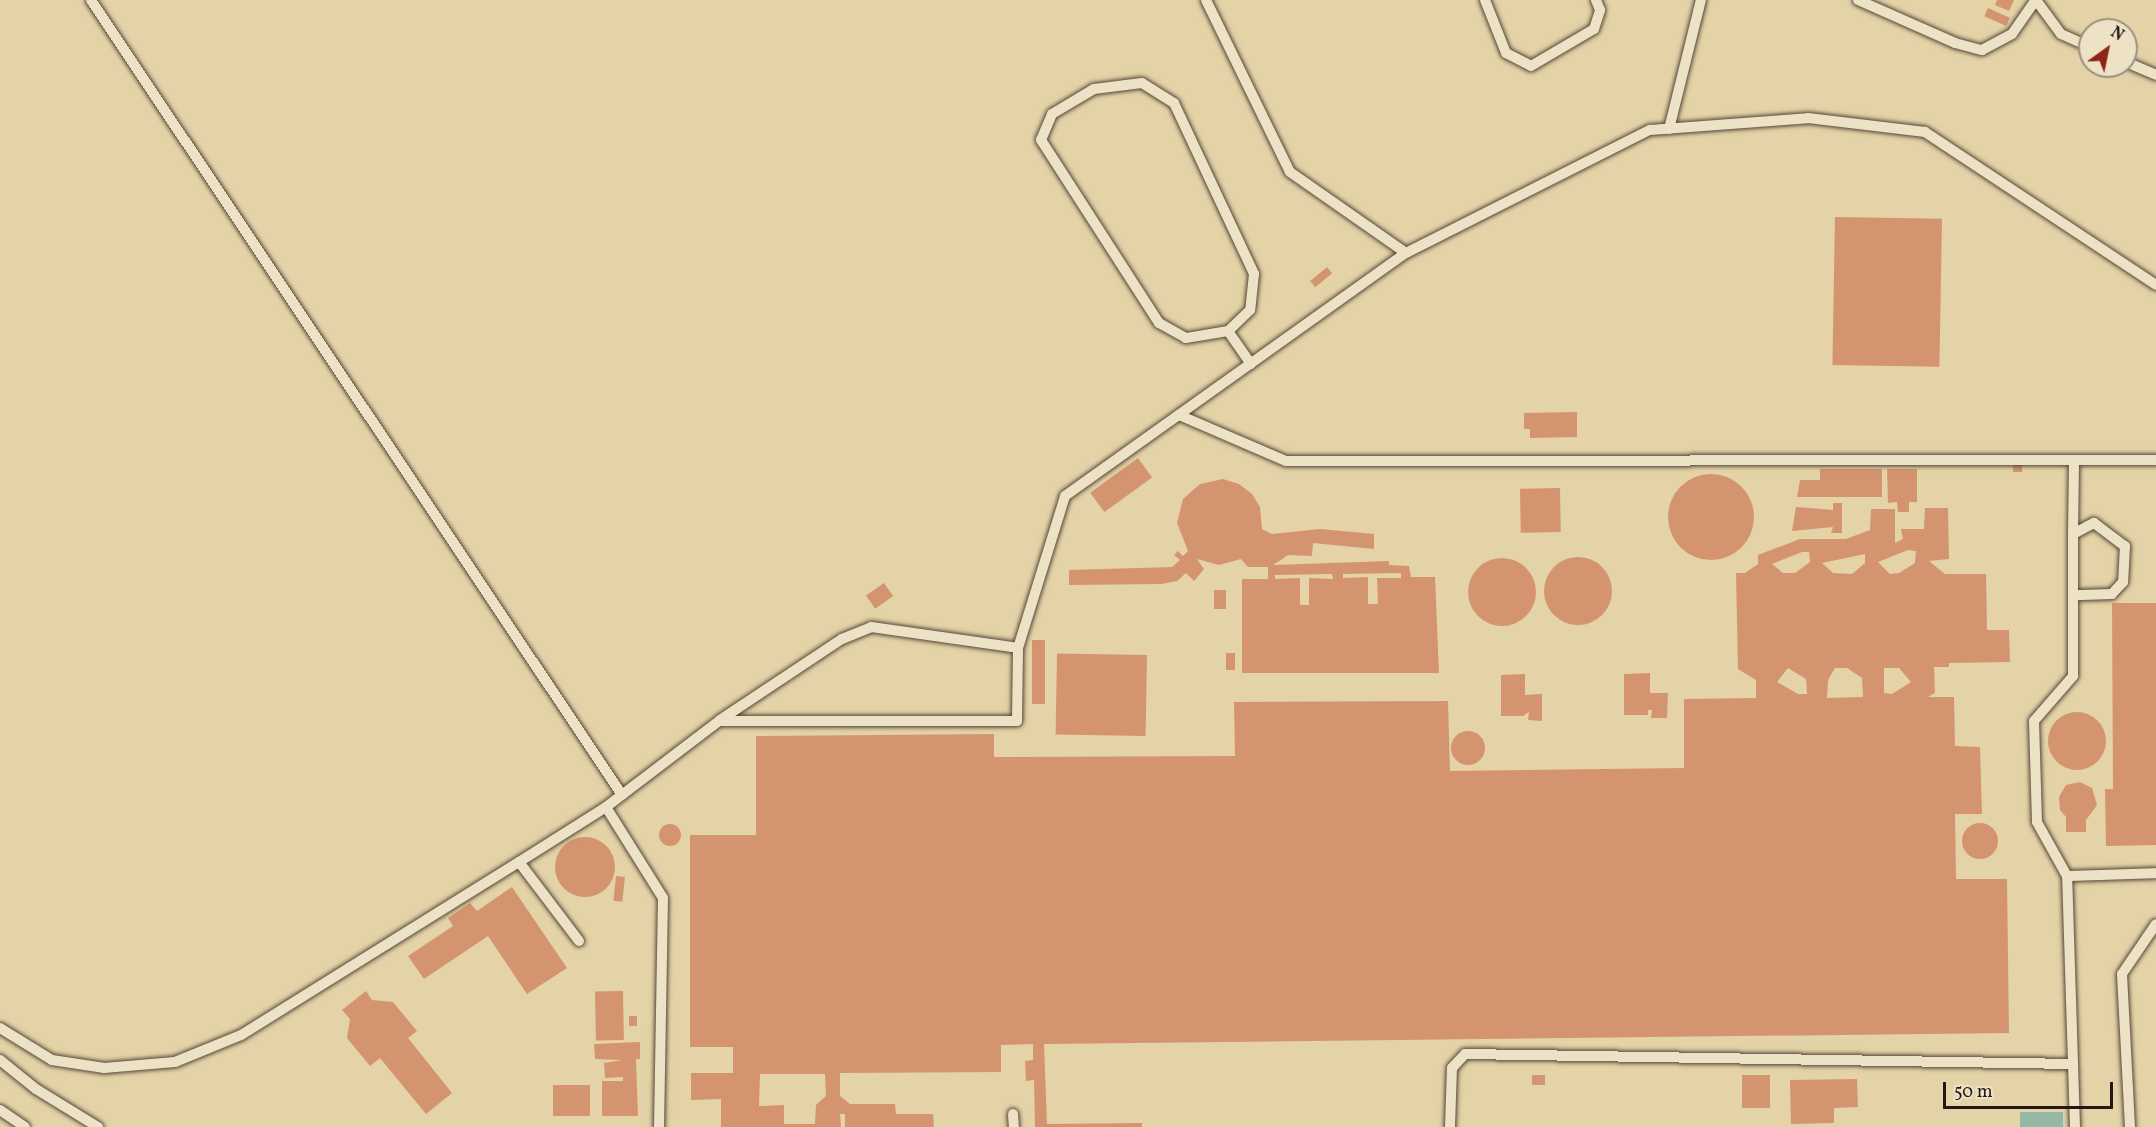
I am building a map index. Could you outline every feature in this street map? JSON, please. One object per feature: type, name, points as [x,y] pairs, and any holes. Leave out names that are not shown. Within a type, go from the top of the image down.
[{"type":"lane","points":[[91,0],[622,795]]},
{"type":"lane","points":[[1206,0],[1290,172],[1406,253]]},
{"type":"lane","points":[[1485,0],[1506,53],[1531,66],[1594,29],[1600,10],[1596,0]]},
{"type":"lane","points":[[1669,129],[1701,0]]},
{"type":"lane","points":[[1858,0],[1956,43],[1982,50],[2012,34],[2036,0],[2061,34],[2078,42]]},
{"type":"lane","points":[[2138,67],[2156,75]]},
{"type":"lane","points":[[1142,83],[1174,103],[1254,274],[1250,310],[1228,331],[1186,338],[1159,323],[1041,140],[1052,114],[1094,88],[1142,83]]},
{"type":"lane","points":[[719,721],[1017,721],[1018,648],[1065,496],[1406,253],[1650,130],[1808,118],[1925,132],[2156,285]]},
{"type":"lane","points":[[1228,331],[1251,364]]},
{"type":"lane","points":[[1179,415],[1286,461],[2156,460]]},
{"type":"lane","points":[[2074,460],[2073,676],[2034,721],[2037,822],[2067,876],[2075,1127]]},
{"type":"lane","points":[[2073,534],[2094,523],[2125,546],[2123,582],[2112,594],[2074,595]]},
{"type":"lane","points":[[0,1028],[52,1060],[104,1068],[175,1062],[241,1035],[606,807],[719,721],[842,639],[872,627],[1018,648]]},
{"type":"lane","points":[[606,807],[663,898],[659,1127]]},
{"type":"lane","points":[[519,862],[579,941]]},
{"type":"lane","points":[[2067,876],[2156,873]]},
{"type":"lane","points":[[2130,1127],[2122,974],[2156,924]]},
{"type":"lane","points":[[1450,1127],[1452,1068],[1465,1054],[2073,1064]]},
{"type":"lane","points":[[0,1060],[36,1089],[98,1127]]},
{"type":"lane","points":[[0,1110],[25,1127]]},
{"type":"lane","points":[[1013,1114],[1014,1127]]},
{"type":"shaded area","points":[[2020,1112],[2063,1112],[2063,1127],[2020,1127]]},
{"type":"building","points":[[1997,0],[2014,0],[2009,11],[1995,5]]},
{"type":"building","points":[[1988,8],[2010,18],[2006,26],[1984,16]]},
{"type":"building","points":[[1835,217],[1942,219],[1939,367],[1832,365]]},
{"type":"building","points":[[1327,267],[1332,273],[1315,287],[1310,281]]},
{"type":"building","points":[[1577,412],[1577,437],[1530,438],[1530,429],[1524,429],[1524,413]]},
{"type":"building","points":[[1138,458],[1152,477],[1104,512],[1090,493]]},
{"type":"building","points":[[2013,463],[2022,463],[2022,472],[2013,472]]},
{"type":"building","points":[[1820,469],[1882,469],[1882,497],[1797,497],[1800,480],[1820,480]]},
{"type":"building","points":[[1887,469],[1917,469],[1917,502],[1909,502],[1909,512],[1898,512],[1897,502],[1888,503]]},
{"type":"building","points":[[1711,474],[1728,477],[1742,486],[1751,500],[1754,517],[1751,534],[1742,548],[1728,557],[1711,560],[1694,557],[1680,548],[1671,534],[1668,517],[1671,500],[1680,486],[1694,477]]},
{"type":"building","points":[[1223,479],[1239,484],[1252,494],[1260,507],[1262,529],[1272,534],[1320,529],[1374,534],[1374,549],[1313,543],[1312,556],[1288,555],[1273,565],[1389,561],[1389,565],[1409,566],[1411,577],[1435,577],[1439,673],[1242,673],[1242,579],[1268,579],[1268,567],[1248,567],[1241,559],[1219,565],[1197,559],[1204,569],[1194,581],[1186,573],[1177,581],[1161,584],[1069,585],[1069,570],[1172,567],[1180,560],[1174,555],[1178,551],[1183,556],[1188,551],[1177,523],[1183,499],[1200,484]],"holes":[[[1401,573],[1401,578],[1377,578],[1378,604],[1368,604],[1368,577],[1343,578],[1343,574]],[[1332,574],[1333,579],[1309,578],[1309,605],[1300,605],[1300,578],[1275,579],[1275,575]]]},
{"type":"building","points":[[1560,488],[1561,532],[1521,533],[1520,489]]},
{"type":"building","points":[[1833,503],[1842,503],[1842,533],[1831,533],[1833,527],[1792,531],[1796,507],[1833,510]]},
{"type":"building","points":[[1925,508],[1948,508],[1949,559],[1929,561],[1945,574],[1986,574],[1987,630],[2009,630],[2010,662],[1949,663],[1949,667],[1934,667],[1935,693],[1928,697],[1954,697],[1955,746],[1980,747],[1982,814],[1955,814],[1956,879],[2007,879],[2009,1033],[1044,1044],[1047,1124],[1142,1123],[1142,1127],[1035,1127],[1034,1080],[1026,1081],[1025,1061],[1033,1060],[1033,1044],[1001,1045],[1001,1072],[840,1073],[840,1096],[850,1104],[895,1104],[896,1114],[933,1114],[934,1127],[845,1127],[845,1114],[840,1114],[841,1127],[721,1127],[721,1099],[691,1100],[691,1073],[733,1073],[733,1047],[690,1047],[690,835],[756,835],[756,736],[994,734],[994,757],[1235,756],[1234,702],[1448,701],[1450,771],[1684,768],[1684,699],[1756,698],[1756,680],[1738,669],[1736,573],[1745,573],[1758,564],[1758,555],[1800,539],[1846,539],[1870,530],[1871,509],[1895,509],[1895,543],[1903,539],[1901,529],[1924,529]],"holes":[[[1908,550],[1916,551],[1915,563],[1899,573],[1890,574],[1878,562]],[[1802,552],[1809,552],[1810,562],[1795,573],[1783,573],[1772,564]],[[1865,554],[1865,563],[1852,574],[1833,573],[1822,563]],[[1788,668],[1806,679],[1807,694],[1798,694],[1777,682]],[[1835,668],[1847,668],[1862,678],[1863,697],[1827,698],[1828,680]],[[1884,668],[1899,668],[1911,682],[1892,694],[1884,693]],[[760,1074],[825,1074],[826,1096],[816,1105],[815,1124],[784,1124],[784,1105],[759,1106]]]},
{"type":"building","points":[[1571,557],[1585,557],[1597,562],[1607,572],[1612,591],[1607,610],[1597,620],[1585,625],[1571,625],[1559,620],[1549,610],[1544,598],[1544,584],[1549,572],[1559,562]]},
{"type":"building","points":[[1502,558],[1515,561],[1526,568],[1533,579],[1536,592],[1533,605],[1526,616],[1515,623],[1502,626],[1489,623],[1478,616],[1471,605],[1468,592],[1471,579],[1478,568],[1489,561]]},
{"type":"building","points":[[884,583],[893,596],[875,609],[866,596]]},
{"type":"building","points":[[1214,590],[1226,590],[1226,609],[1214,609]]},
{"type":"building","points":[[2112,603],[2156,603],[2156,845],[2106,846],[2105,789],[2113,789]]},
{"type":"building","points":[[1032,640],[1045,640],[1045,704],[1032,704]]},
{"type":"building","points":[[1057,653],[1147,655],[1146,736],[1056,734]]},
{"type":"building","points":[[1226,653],[1235,653],[1235,670],[1226,670]]},
{"type":"building","points":[[1650,673],[1650,693],[1668,693],[1667,718],[1651,718],[1652,710],[1648,710],[1648,715],[1624,715],[1624,674]]},
{"type":"building","points":[[1525,674],[1525,695],[1542,694],[1542,721],[1528,720],[1529,712],[1523,716],[1501,716],[1501,675]]},
{"type":"building","points":[[2077,712],[2088,714],[2101,725],[2106,741],[2104,752],[2093,765],[2077,770],[2066,768],[2053,757],[2048,741],[2050,730],[2061,717]]},
{"type":"building","points":[[1468,731],[1480,736],[1485,748],[1480,760],[1468,765],[1456,760],[1451,748],[1456,736]]},
{"type":"building","points":[[2080,782],[2092,788],[2097,805],[2086,820],[2086,832],[2066,832],[2066,817],[2060,810],[2059,797],[2066,785]]},
{"type":"building","points":[[1980,823],[1993,828],[1998,841],[1993,854],[1980,859],[1967,854],[1962,841],[1967,828]]},
{"type":"building","points":[[670,824],[678,827],[681,835],[678,843],[670,846],[662,843],[659,835],[662,827]]},
{"type":"building","points":[[585,837],[602,842],[610,850],[615,867],[610,884],[602,892],[585,897],[568,892],[560,884],[555,867],[560,850],[568,842]]},
{"type":"building","points":[[616,876],[625,877],[622,902],[613,901]]},
{"type":"building","points":[[512,887],[567,968],[527,994],[488,936],[424,979],[408,956],[453,926],[448,918],[470,903],[477,911]]},
{"type":"building","points":[[366,991],[372,1000],[393,1002],[417,1031],[408,1038],[452,1093],[426,1114],[380,1058],[370,1066],[347,1038],[350,1019],[342,1010]]},
{"type":"building","points":[[595,991],[623,991],[624,1040],[596,1040]]},
{"type":"building","points":[[629,1016],[637,1016],[637,1026],[629,1026]]},
{"type":"building","points":[[640,1042],[640,1059],[636,1059],[638,1116],[602,1116],[602,1081],[623,1081],[623,1077],[605,1078],[604,1063],[622,1060],[595,1059],[594,1044]]},
{"type":"building","points":[[1532,1075],[1545,1075],[1545,1085],[1532,1085]]},
{"type":"building","points":[[1742,1075],[1770,1075],[1770,1108],[1742,1108]]},
{"type":"building","points":[[1857,1079],[1858,1107],[1834,1108],[1834,1123],[1791,1124],[1790,1080]]},
{"type":"building","points":[[553,1085],[590,1085],[590,1116],[553,1116]]}]
